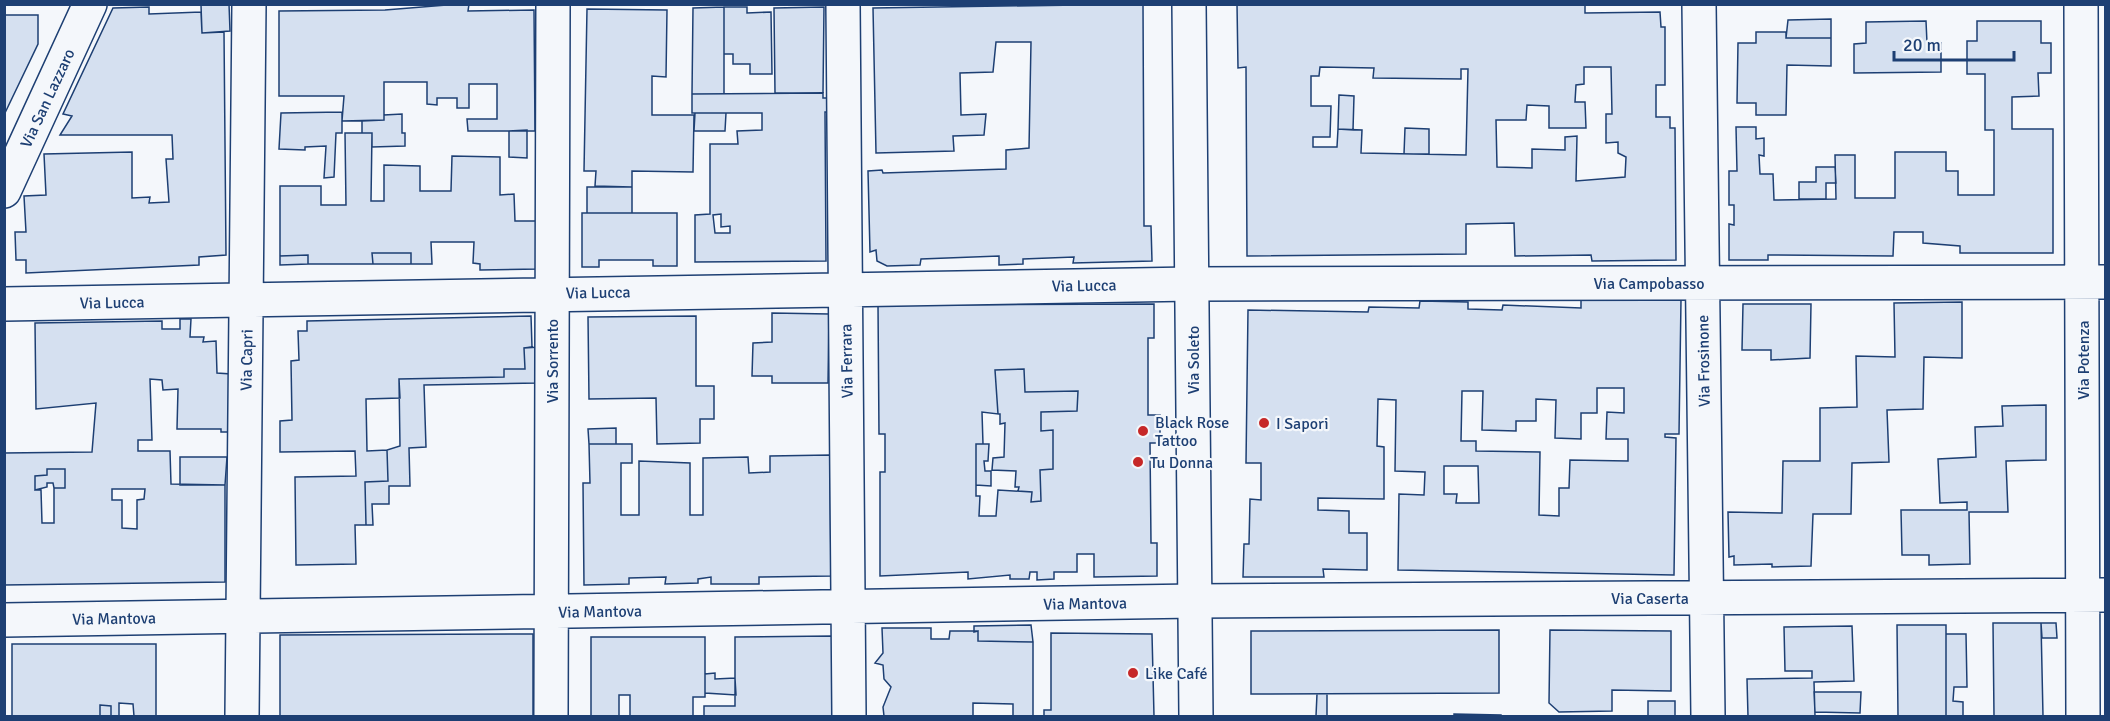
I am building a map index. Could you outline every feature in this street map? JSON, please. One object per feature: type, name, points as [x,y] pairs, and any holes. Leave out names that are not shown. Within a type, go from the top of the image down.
[{"type":"street","name":"Via San Lazzaro","points":[[4,191],[90,4]]},
{"type":"street","name":"Via Capri","points":[[242,717],[249,4]]},
{"type":"street","name":"Via Sorrento","points":[[551,717],[553,4]]},
{"type":"street","name":"Via Ferrara","points":[[843,4],[849,717]]},
{"type":"street","name":"Via Soleto","points":[[1189,4],[1196,717]]},
{"type":"street","name":"Via Frosinone","points":[[1699,4],[1708,717]]},
{"type":"street","name":"Via Potenza","points":[[2081,4],[2094,282],[2094,595],[2083,717]]},
{"type":"street","name":"Via Campobasso","points":[[1192,284],[2094,282]]},
{"type":"street","name":"Via Lucca","points":[[4,304],[246,298],[1192,284]]},
{"type":"street","name":"Via Caserta","points":[[1195,602],[2094,595]]},
{"type":"street","name":"Via Mantova","points":[[4,620],[1195,602]]},
{"type":"building","points":[[229,4],[230,31],[202,33],[201,5]]},
{"type":"building","points":[[469,4],[468,11],[534,10],[535,131],[468,131],[467,119],[497,119],[497,84],[469,84],[469,108],[457,108],[457,98],[437,98],[437,105],[427,104],[427,82],[384,82],[384,120],[342,121],[344,96],[279,96],[279,11],[385,10]]},
{"type":"building","points":[[1143,4],[1144,226],[1151,226],[1152,261],[1073,263],[1074,257],[1023,259],[1023,264],[999,265],[999,256],[921,259],[920,265],[887,266],[877,261],[876,250],[870,252],[868,171],[882,170],[883,173],[1006,169],[1006,150],[1029,148],[1031,42],[996,42],[993,72],[960,73],[961,115],[986,114],[984,135],[953,136],[954,151],[876,153],[873,8]]},
{"type":"building","points":[[1237,4],[1585,4],[1585,13],[1660,12],[1661,27],[1665,27],[1665,85],[1656,85],[1656,117],[1670,117],[1670,128],[1675,128],[1676,260],[1592,261],[1591,255],[1515,256],[1514,223],[1466,224],[1466,254],[1247,256],[1246,67],[1238,68]],"holes":[[[1320,67],[1374,68],[1373,78],[1461,79],[1461,69],[1468,69],[1466,155],[1361,153],[1362,130],[1338,129],[1337,147],[1313,147],[1313,137],[1330,137],[1331,106],[1311,106],[1311,76],[1319,76]],[[1584,67],[1611,67],[1612,114],[1606,114],[1606,143],[1618,142],[1618,153],[1626,157],[1625,177],[1576,181],[1577,136],[1565,137],[1565,150],[1532,149],[1532,168],[1497,167],[1496,120],[1526,120],[1527,105],[1549,106],[1549,128],[1586,128],[1585,102],[1575,102],[1576,85],[1584,84]]]},
{"type":"building","points":[[149,7],[149,14],[201,12],[202,33],[224,32],[226,255],[199,257],[199,265],[26,273],[26,260],[16,260],[15,232],[26,232],[24,196],[46,195],[44,154],[132,152],[132,198],[150,197],[149,203],[169,202],[166,159],[173,159],[172,135],[60,135],[72,116],[63,114],[113,8]]},
{"type":"building","points":[[724,7],[747,7],[747,13],[771,12],[772,74],[750,74],[750,64],[733,64],[733,54],[724,54]]},
{"type":"building","points":[[724,7],[724,94],[692,94],[693,8]]},
{"type":"building","points":[[824,7],[823,93],[775,93],[774,8]]},
{"type":"building","points":[[587,9],[667,10],[666,77],[652,76],[652,115],[694,115],[693,172],[632,171],[632,187],[595,186],[596,171],[584,171]]},
{"type":"building","points":[[4,15],[38,15],[38,44],[4,115]]},
{"type":"building","points":[[1831,19],[1831,38],[1786,38],[1788,20]]},
{"type":"building","points":[[1926,21],[1927,43],[1941,43],[1941,72],[1854,73],[1854,44],[1866,43],[1866,22]]},
{"type":"building","points":[[1977,21],[2041,21],[2041,43],[2051,43],[2051,73],[2038,73],[2039,96],[2012,97],[2012,129],[2053,129],[2053,253],[1960,253],[1960,246],[1923,243],[1923,232],[1894,232],[1893,256],[1768,255],[1768,260],[1729,260],[1729,224],[1734,225],[1734,205],[1729,205],[1729,171],[1737,171],[1736,127],[1756,127],[1756,139],[1764,138],[1764,156],[1759,155],[1760,174],[1773,174],[1774,200],[1836,199],[1835,155],[1855,155],[1855,198],[1895,198],[1895,152],[1946,152],[1946,171],[1958,171],[1958,195],[1994,195],[1994,130],[1985,130],[1985,74],[1967,74],[1967,41],[1977,41]]},
{"type":"building","points":[[1756,32],[1786,32],[1786,38],[1831,38],[1831,66],[1787,65],[1786,115],[1756,115],[1756,103],[1737,103],[1738,43],[1756,43]]},
{"type":"building","points":[[823,93],[823,98],[830,98],[831,112],[825,112],[826,261],[695,262],[695,215],[710,214],[710,144],[738,144],[737,131],[762,130],[762,113],[692,113],[692,94]],"holes":[[[721,214],[721,227],[730,226],[730,233],[715,233],[713,215]]]},
{"type":"building","points":[[1339,95],[1354,96],[1353,130],[1338,129]]},
{"type":"building","points":[[342,112],[342,133],[336,133],[334,177],[324,178],[326,146],[305,147],[305,150],[279,149],[281,113]]},
{"type":"building","points":[[695,113],[726,113],[725,131],[694,131]]},
{"type":"building","points":[[402,114],[405,146],[372,147],[372,133],[362,133],[362,121],[384,120],[384,115]]},
{"type":"building","points":[[1405,128],[1429,129],[1429,154],[1404,154]]},
{"type":"building","points":[[527,130],[527,158],[509,157],[509,131]]},
{"type":"building","points":[[345,133],[372,133],[371,201],[384,201],[384,165],[420,166],[420,191],[451,191],[452,156],[500,157],[500,195],[514,194],[515,221],[540,221],[539,269],[480,270],[480,264],[473,263],[474,242],[431,242],[432,264],[411,264],[411,253],[372,253],[373,264],[308,264],[308,255],[280,256],[280,186],[321,186],[321,205],[346,205]]},
{"type":"building","points":[[1816,167],[1835,167],[1836,183],[1826,183],[1826,199],[1799,199],[1799,182],[1816,182]]},
{"type":"building","points":[[587,187],[632,187],[632,213],[587,213]]},
{"type":"building","points":[[582,213],[677,213],[677,266],[653,266],[653,260],[599,260],[599,267],[582,267]]},
{"type":"building","points":[[372,253],[411,253],[411,264],[373,264]]},
{"type":"building","points":[[308,255],[308,264],[280,265],[280,256]]},
{"type":"building","points":[[1581,299],[1681,300],[1679,434],[1665,434],[1665,437],[1676,438],[1674,575],[1398,570],[1399,494],[1424,495],[1425,472],[1395,471],[1396,400],[1378,399],[1377,446],[1384,447],[1384,499],[1318,498],[1318,510],[1349,511],[1349,533],[1367,533],[1367,570],[1323,569],[1324,577],[1243,577],[1244,544],[1249,544],[1250,499],[1261,500],[1261,463],[1246,463],[1248,310],[1368,312],[1369,307],[1419,308],[1420,301],[1468,302],[1468,309],[1502,310],[1503,305],[1581,308]],"holes":[[[1597,388],[1624,388],[1624,413],[1607,412],[1606,439],[1628,439],[1628,461],[1570,460],[1569,488],[1559,488],[1559,516],[1539,515],[1540,452],[1476,451],[1476,441],[1461,441],[1462,391],[1483,391],[1482,430],[1516,431],[1516,421],[1536,421],[1536,399],[1556,400],[1555,438],[1581,439],[1581,413],[1597,413]],[[1444,466],[1478,466],[1479,503],[1456,503],[1457,494],[1444,494]]]},
{"type":"building","points":[[1962,302],[1962,358],[1924,357],[1923,409],[1887,410],[1889,462],[1852,463],[1851,514],[1813,514],[1811,566],[1734,565],[1734,556],[1729,557],[1728,512],[1782,513],[1783,461],[1820,461],[1820,408],[1857,407],[1856,356],[1895,357],[1894,303]]},
{"type":"building","points":[[1154,304],[1154,338],[1148,338],[1148,415],[1160,415],[1160,443],[1150,443],[1151,543],[1157,543],[1157,576],[1094,577],[1094,554],[1077,554],[1077,572],[1054,572],[1054,579],[1037,580],[1037,572],[1030,572],[1029,579],[1010,579],[1010,575],[968,579],[968,572],[880,576],[880,472],[885,472],[885,434],[879,434],[878,305]],"holes":[[[1024,369],[1025,392],[1078,391],[1077,411],[1041,412],[1041,431],[1053,430],[1053,469],[1040,470],[1041,501],[1031,502],[1032,492],[998,490],[996,516],[979,516],[980,496],[976,496],[976,444],[983,444],[982,412],[998,414],[995,370]]]},
{"type":"building","points":[[1743,304],[1811,304],[1810,358],[1771,360],[1771,350],[1742,350]]},
{"type":"building","points":[[772,313],[829,314],[828,383],[772,383],[772,376],[752,376],[753,343],[772,342]]},
{"type":"building","points":[[531,316],[532,347],[524,348],[525,369],[504,369],[504,377],[399,379],[400,398],[366,399],[367,451],[387,450],[388,481],[365,482],[366,525],[355,525],[356,564],[296,565],[295,477],[356,476],[355,451],[280,452],[280,421],[292,420],[291,361],[299,360],[298,331],[307,331],[307,321]]},
{"type":"building","points":[[696,316],[696,386],[714,386],[714,419],[700,419],[700,443],[657,444],[656,398],[589,399],[588,317]]},
{"type":"building","points":[[180,319],[191,319],[190,337],[204,337],[203,342],[216,341],[217,373],[231,374],[232,432],[221,432],[221,429],[177,429],[178,389],[163,390],[162,380],[150,379],[152,440],[138,440],[138,451],[170,451],[171,484],[225,485],[225,582],[4,585],[4,453],[92,452],[96,403],[36,409],[35,323],[162,321],[162,329],[180,329]],"holes":[[[47,469],[65,469],[65,488],[54,488],[54,523],[42,523],[41,490],[35,490],[35,476],[47,475]],[[112,489],[145,489],[144,499],[137,500],[137,529],[122,528],[122,500],[112,500]]]},
{"type":"building","points":[[540,347],[538,383],[424,385],[426,447],[409,448],[410,486],[389,486],[389,504],[372,504],[373,525],[366,525],[365,482],[388,481],[387,450],[400,446],[399,379],[504,377],[504,369],[525,369],[524,348]]},
{"type":"building","points":[[1024,369],[1025,392],[1078,391],[1077,411],[1041,412],[1041,431],[1053,430],[1053,469],[1040,470],[1041,501],[1031,502],[1032,492],[1018,491],[1019,487],[1015,487],[1016,471],[992,470],[993,458],[1004,457],[1005,423],[1000,424],[1000,414],[998,414],[995,370]]},
{"type":"building","points":[[2046,405],[2046,460],[2006,461],[2008,512],[1969,512],[1970,564],[1929,565],[1929,555],[1902,555],[1901,510],[1967,510],[1967,502],[1940,503],[1938,459],[1976,457],[1975,427],[2003,426],[2002,406]]},
{"type":"building","points":[[616,428],[616,444],[589,444],[588,429]]},
{"type":"building","points":[[589,444],[632,444],[632,463],[621,463],[621,515],[639,515],[639,461],[690,463],[690,515],[703,515],[703,458],[748,457],[749,473],[770,472],[770,456],[830,455],[831,576],[759,577],[759,584],[711,584],[711,577],[698,579],[698,583],[665,584],[666,577],[629,578],[629,584],[584,585],[583,483],[590,483]]},
{"type":"building","points":[[976,444],[989,444],[988,461],[984,461],[985,471],[991,471],[991,486],[976,485]]},
{"type":"building","points":[[180,457],[227,457],[225,485],[180,485]]},
{"type":"building","points":[[47,469],[65,469],[65,488],[54,488],[53,483],[47,483],[47,487],[35,490],[35,476],[47,475]]},
{"type":"building","points":[[1993,623],[2041,623],[2043,716],[1994,716]]},
{"type":"building","points":[[2041,623],[2056,623],[2057,638],[2042,638]]},
{"type":"building","points":[[1031,625],[1033,642],[978,641],[978,631],[974,632],[974,626]]},
{"type":"building","points":[[1897,625],[1946,625],[1946,716],[1898,716]]},
{"type":"building","points":[[1852,626],[1854,681],[1814,682],[1815,716],[1748,716],[1747,679],[1812,678],[1812,671],[1785,671],[1784,627]]},
{"type":"building","points":[[882,628],[931,628],[931,639],[949,639],[950,631],[978,631],[978,641],[1033,642],[1033,716],[1013,716],[1013,704],[973,703],[973,716],[884,716],[883,707],[891,687],[884,679],[883,665],[875,663],[883,653]]},
{"type":"building","points":[[1499,630],[1499,693],[1251,694],[1251,631]]},
{"type":"building","points":[[1550,630],[1671,631],[1671,691],[1612,690],[1612,711],[1559,712],[1549,703]]},
{"type":"building","points":[[1051,633],[1152,634],[1154,716],[1044,716],[1044,710],[1051,710]]},
{"type":"building","points":[[533,634],[533,716],[280,716],[280,635]]},
{"type":"building","points":[[1946,634],[1966,634],[1967,687],[1954,687],[1953,701],[1963,702],[1963,716],[1946,716]]},
{"type":"building","points":[[832,636],[833,716],[704,716],[704,706],[735,706],[735,637]]},
{"type":"building","points":[[591,637],[705,637],[705,697],[693,697],[693,716],[630,716],[630,695],[619,695],[619,716],[591,716]]},
{"type":"building","points":[[12,644],[156,644],[156,716],[134,716],[133,704],[119,703],[119,716],[111,716],[111,706],[100,705],[100,716],[12,716]]},
{"type":"building","points":[[715,673],[715,679],[735,678],[736,695],[705,693],[705,674]]},
{"type":"building","points":[[1814,692],[1861,692],[1860,713],[1815,712]]},
{"type":"building","points":[[1317,694],[1327,694],[1327,716],[1316,716]]},
{"type":"building","points":[[1648,701],[1675,701],[1675,716],[1648,716]]},
{"type":"building","points":[[100,705],[111,706],[111,716],[100,716]]},
{"type":"building","points":[[1454,714],[1501,715],[1501,716],[1454,716]]},
{"type":"place","name":"I Sapori","points":[[1264,423]]},
{"type":"place","name":"Black Rose Tattoo","points":[[1143,431]]},
{"type":"place","name":"Tu Donna","points":[[1138,462]]},
{"type":"place","name":"Like Café","points":[[1133,673]]}]
